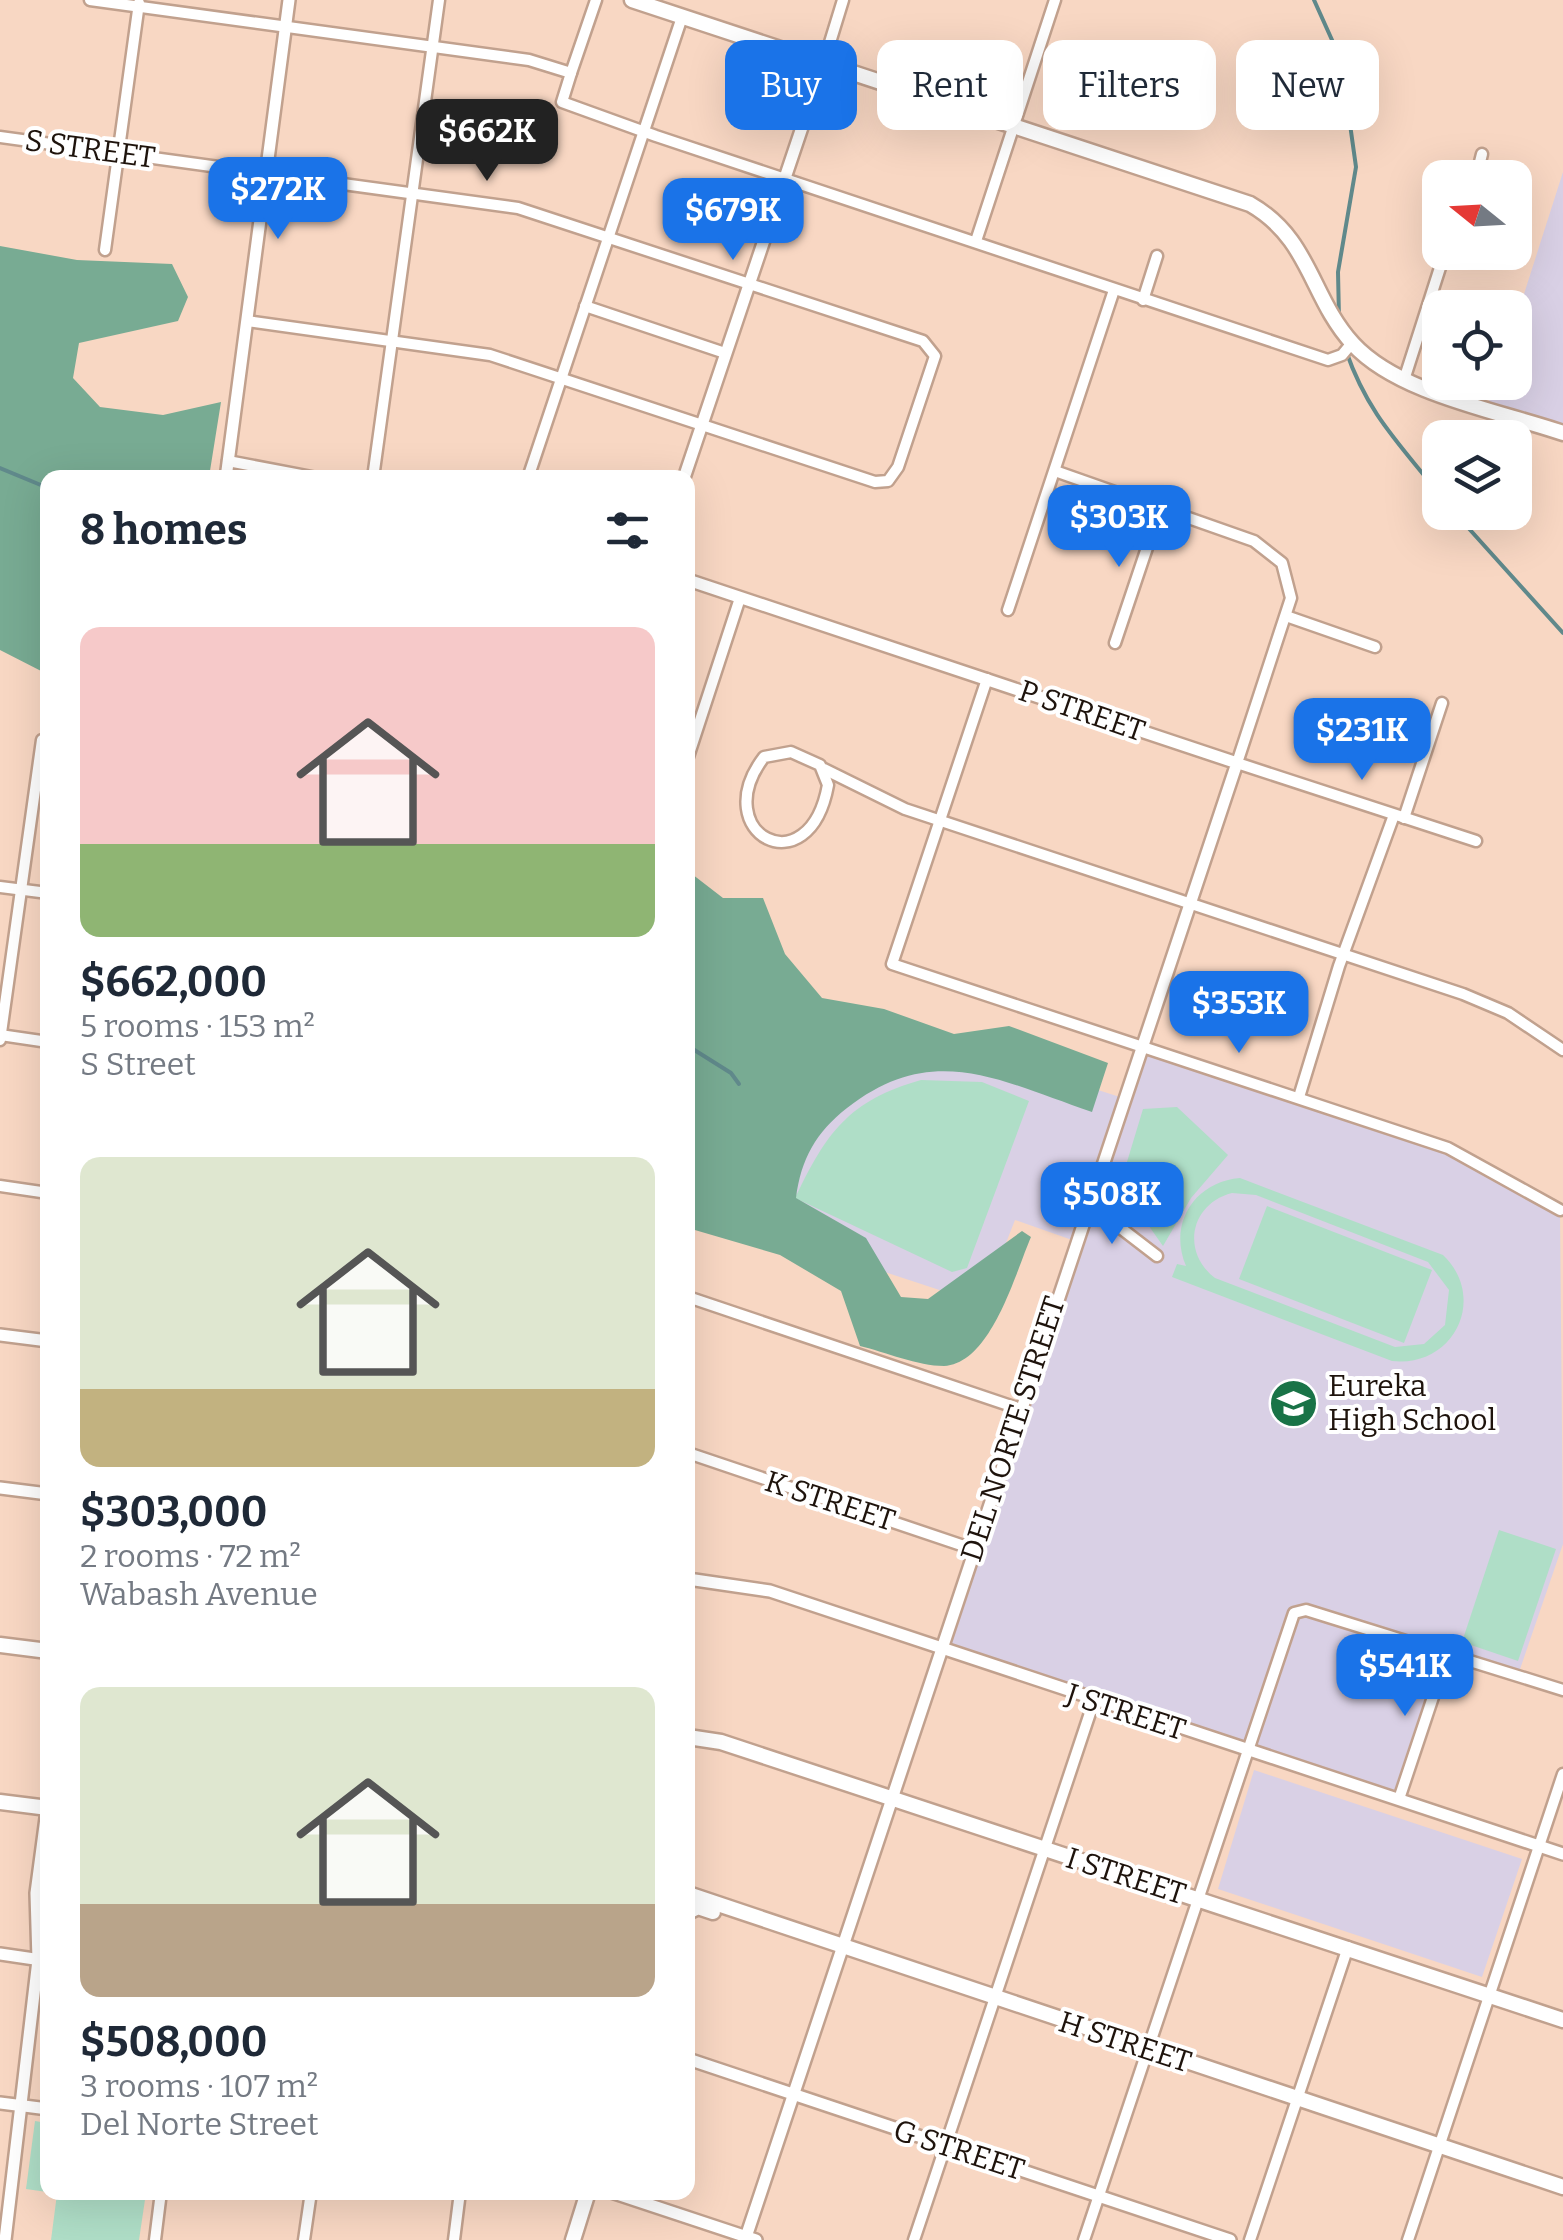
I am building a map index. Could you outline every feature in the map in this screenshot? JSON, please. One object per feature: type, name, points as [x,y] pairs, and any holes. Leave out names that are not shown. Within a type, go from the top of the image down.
[{"type":"main road","points":[[632,0],[755,40]]},
{"type":"main road","points":[[1023,128],[1262,211],[1297,245],[1352,344],[1404,380],[1563,433]]},
{"type":"main road","points":[[0,1645],[40,1650]]},
{"type":"main road","name":"I STREET","points":[[695,1738],[721,1742],[1563,2020]]},
{"type":"main road","points":[[0,1802],[40,1805]]},
{"type":"main road","name":"H STREET","points":[[695,1897],[752,1919],[1563,2187]]},
{"type":"main road","points":[[695,1911],[752,1919]]},
{"type":"main road","points":[[572,2240],[585,2200]]},
{"type":"street","points":[[90,0],[139,3],[529,60],[570,72]]},
{"type":"street","points":[[227,470],[289,0]]},
{"type":"street","points":[[374,470],[440,0]]},
{"type":"street","points":[[596,0],[562,102],[1328,360],[1342,355],[1352,344]]},
{"type":"street","points":[[831,40],[843,0]]},
{"type":"street","points":[[1023,98],[1055,0]]},
{"type":"street","points":[[105,250],[139,3]]},
{"type":"street","points":[[531,470],[682,17]]},
{"type":"street","points":[[687,470],[800,130]]},
{"type":"street","points":[[976,241],[1012,130]]},
{"type":"street","name":"S STREET","points":[[0,137],[518,208],[749,282],[923,341],[933,348],[934,360],[916,416],[898,467],[888,480],[870,480],[701,424]]},
{"type":"street","points":[[1480,160],[1482,154]]},
{"type":"street","points":[[1144,300],[1157,256]]},
{"type":"street","points":[[1404,380],[1440,270]]},
{"type":"street","points":[[1008,610],[1114,290]]},
{"type":"street","points":[[585,306],[725,354]]},
{"type":"street","points":[[247,320],[490,355],[701,424]]},
{"type":"street","points":[[228,461],[275,470]]},
{"type":"street","points":[[1055,471],[1160,509],[1115,643]]},
{"type":"street","name":"DEL NORTE STREET","points":[[749,2239],[890,1798],[1286,616],[1292,587],[1282,562],[1254,541],[1160,509]]},
{"type":"street","name":"P STREET","points":[[695,582],[1476,841]]},
{"type":"street","points":[[695,726],[740,598]]},
{"type":"street","points":[[1286,616],[1375,646]]},
{"type":"street","points":[[987,679],[892,964],[1448,1148],[1560,1210]]},
{"type":"street","points":[[1299,1097],[1343,954],[1442,702]]},
{"type":"street","points":[[824,769],[827,794],[818,819],[805,836],[776,840],[752,827],[745,805],[764,757],[782,752],[800,754],[884,800],[1485,1002],[1563,1050]]},
{"type":"street","points":[[40,755],[0,1037],[40,1041]]},
{"type":"street","points":[[0,887],[40,892]]},
{"type":"street","points":[[0,1186],[40,1191]]},
{"type":"street","points":[[1085,1212],[1118,1226],[1158,1256]]},
{"type":"street","points":[[695,1302],[1020,1409]]},
{"type":"street","points":[[0,1334],[40,1341]]},
{"type":"street","name":"K STREET","points":[[695,1456],[973,1549]]},
{"type":"street","points":[[0,1488],[40,1493]]},
{"type":"street","name":"J STREET","points":[[695,1581],[770,1591],[1563,1854]]},
{"type":"street","points":[[1084,2240],[1289,1623],[1299,1610],[1448,1652],[1563,1690]]},
{"type":"street","points":[[1399,1799],[1448,1652]]},
{"type":"street","points":[[914,2240],[1094,1701]]},
{"type":"street","points":[[1408,2240],[1563,1774]]},
{"type":"street","points":[[40,1861],[36,1893],[40,1931]]},
{"type":"street","points":[[1250,2240],[1348,1947]]},
{"type":"street","points":[[0,1954],[40,1960]]},
{"type":"street","points":[[5,2240],[40,1983]]},
{"type":"street","name":"G STREET","points":[[695,2060],[1230,2240]]},
{"type":"street","points":[[0,2103],[40,2108]]},
{"type":"street","points":[[155,2240],[160,2200]]},
{"type":"street","points":[[304,2240],[310,2200]]},
{"type":"street","points":[[454,2240],[459,2200]]},
{"type":"street","points":[[634,2200],[749,2239]]},
{"type":"shaded area","points":[[1563,172],[1563,433],[1487,407],[1489,400],[1532,400],[1532,290],[1525,290]]},
{"type":"shaded area","name":"Eureka High School","points":[[827,1003],[1123,1098],[1141,1043],[1448,1148],[1560,1210],[1563,1544],[1518,1675],[1448,1653],[1399,1799],[940,1648],[1075,1241],[1015,1220],[982,1304],[754,1229]]},
{"type":"shaded area","points":[[1254,1770],[1522,1859],[1482,1977],[1218,1889]]},
{"type":"green space","points":[[0,246],[77,260],[172,264],[188,297],[178,321],[79,343],[73,378],[100,407],[163,415],[221,402],[210,470],[40,470],[40,670],[0,650]]},
{"type":"green space","points":[[695,876],[723,898],[763,898],[785,954],[822,998],[884,1009],[954,1034],[1009,1026],[1108,1063],[1092,1112],[996,1079],[938,1071],[908,1076],[878,1088],[836,1117],[812,1147],[796,1198],[866,1238],[901,1297],[928,1299],[1022,1231],[1031,1237],[999,1315],[975,1350],[961,1361],[934,1365],[860,1346],[841,1291],[780,1255],[695,1230]]},
{"type":"green space","points":[[921,1080],[982,1082],[1029,1101],[967,1268],[952,1272],[795,1198],[818,1155],[843,1122],[875,1098]]},
{"type":"green space","points":[[1177,1107],[1228,1155],[1191,1198],[1163,1246],[1120,1185],[1143,1109]]},
{"type":"green space","points":[[1240,1178],[1443,1255],[1456,1272],[1463,1291],[1458,1327],[1432,1353],[1414,1360],[1392,1361],[1172,1277],[1177,1264],[1186,1266],[1180,1235],[1189,1208],[1198,1197],[1224,1181]],"holes":[[[1232,1193],[1256,1195],[1428,1262],[1449,1290],[1445,1325],[1424,1344],[1395,1347],[1215,1278],[1197,1255],[1194,1243],[1199,1218],[1207,1207]]]},
{"type":"green space","points":[[1267,1206],[1432,1270],[1404,1343],[1239,1279]]},
{"type":"green space","points":[[1499,1530],[1556,1549],[1518,1661],[1462,1642]]},
{"type":"green space","points":[[35,2121],[40,2122],[40,2191],[26,2189]]},
{"type":"green space","points":[[56,2200],[145,2200],[139,2240],[51,2240]]},
{"type":"waterway","points":[[1314,0],[1341,60],[1356,167],[1338,272],[1339,318]]},
{"type":"waterway","points":[[1346,351],[1374,410],[1422,473]]},
{"type":"waterway","points":[[0,468],[40,485]]},
{"type":"waterway","points":[[1470,530],[1563,633]]},
{"type":"waterway","points":[[695,1050],[731,1073],[739,1084]]},
{"type":"place","name":"Eureka High School","points":[[1293,1403]]}]
